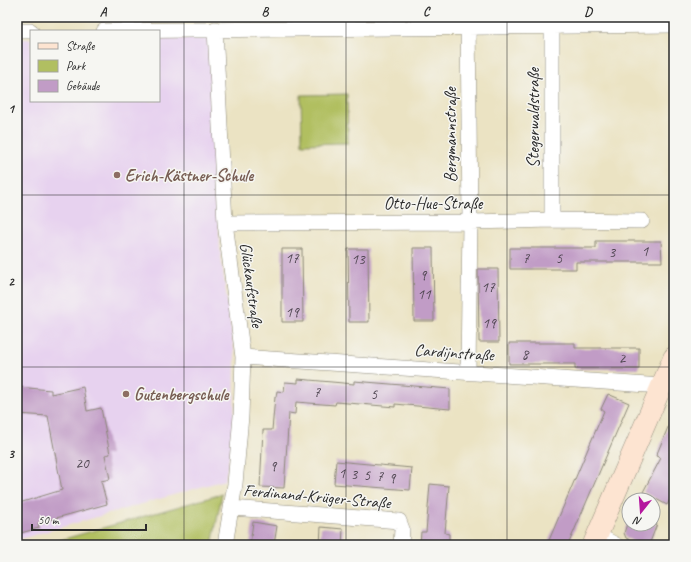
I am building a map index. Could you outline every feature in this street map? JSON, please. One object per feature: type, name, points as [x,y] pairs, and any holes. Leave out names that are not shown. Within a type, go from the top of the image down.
[{"type":"main road","points":[[595,540],[674,357]]},
{"type":"street","points":[[160,30],[215,29],[322,23],[552,22],[674,26]]},
{"type":"street","name":"Stegerwaldstraße","points":[[552,22],[552,220]]},
{"type":"street","name":"Bergmannstraße","points":[[468,23],[470,222],[468,372]]},
{"type":"street","name":"Glückaufstraße","points":[[215,29],[225,223],[243,357],[241,416],[232,508],[224,545]]},
{"type":"street","points":[[17,31],[30,31]]},
{"type":"street","name":"Otto-Hue-Straße","points":[[225,223],[470,222],[552,220],[642,221]]},
{"type":"street","name":"Cardijnstraße","points":[[243,357],[662,386]]},
{"type":"street","name":"Ferdinand-Krüger-Straße","points":[[232,508],[399,521],[402,530],[401,545]]},
{"type":"street","points":[[595,540],[616,545]]},
{"type":"shaded area","points":[[209,38],[220,250],[235,357],[234,431],[225,480],[17,540],[17,39],[30,39],[30,102],[160,102],[160,39]]},
{"type":"green space","points":[[347,94],[348,143],[302,144],[301,95]]},
{"type":"green space","points":[[222,494],[212,545],[43,545]]},
{"type":"building","points":[[596,241],[661,241],[662,262],[576,262],[576,269],[510,269],[510,248],[596,248]]},
{"type":"building","points":[[413,248],[433,248],[434,321],[414,321]]},
{"type":"building","points":[[282,249],[302,249],[303,322],[282,322]]},
{"type":"building","points":[[348,249],[368,249],[369,322],[349,322]]},
{"type":"building","points":[[478,269],[498,269],[499,342],[479,342]]},
{"type":"building","points":[[509,343],[575,343],[575,348],[639,348],[639,369],[575,369],[575,364],[509,364]]},
{"type":"building","points":[[298,379],[354,384],[354,381],[450,389],[450,409],[395,404],[395,407],[336,402],[335,405],[296,402],[295,414],[289,413],[284,488],[260,487],[263,430],[272,430],[275,397],[277,391],[284,392],[285,382],[298,383]]},
{"type":"building","points":[[17,387],[51,390],[51,394],[83,387],[87,411],[101,408],[110,454],[105,455],[110,479],[101,481],[107,504],[38,523],[39,528],[17,534],[17,513],[21,512],[19,503],[62,490],[48,416],[17,414]]},
{"type":"building","points":[[608,394],[629,403],[568,545],[547,545],[604,411],[601,409]]},
{"type":"building","points":[[674,413],[674,491],[667,505],[661,502],[661,492],[643,492],[661,458],[656,456]]},
{"type":"building","points":[[336,461],[412,468],[410,490],[334,484]]},
{"type":"building","points":[[430,484],[449,486],[445,533],[449,534],[449,545],[420,545],[421,532],[426,532]]},
{"type":"building","points":[[253,522],[277,526],[274,545],[250,545]]},
{"type":"building","points":[[321,527],[343,529],[342,545],[320,545]]},
{"type":"building","points":[[654,532],[649,545],[640,545],[626,538],[624,533]]},
{"type":"place","name":"Erich-Kästner-Schule","points":[[117,175]]},
{"type":"place","name":"Gutenbergschule","points":[[126,394]]}]
